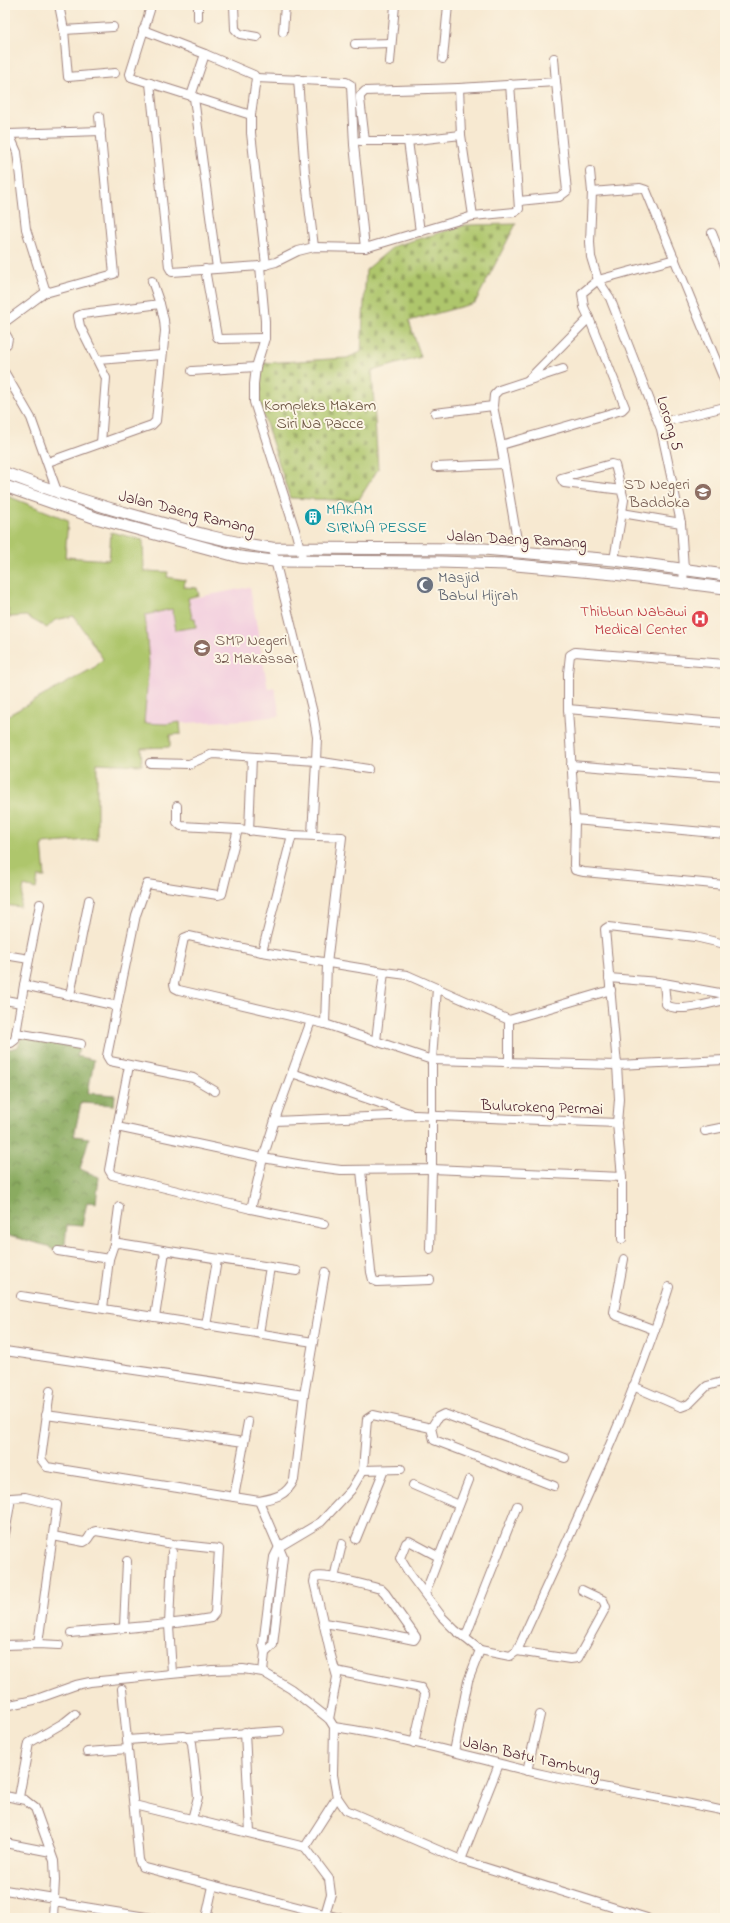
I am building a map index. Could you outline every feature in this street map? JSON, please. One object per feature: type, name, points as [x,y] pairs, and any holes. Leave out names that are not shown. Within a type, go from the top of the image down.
[{"type":"main road","name":"Jalan Daeng Ramang","points":[[5,473],[58,493],[144,519],[241,544],[272,548],[484,549],[614,560],[725,575]]},
{"type":"main road","name":"Jalan Daeng Ramang","points":[[5,486],[56,505],[141,531],[240,557],[274,560],[483,563],[614,574],[725,588]]},
{"type":"main road","points":[[141,531],[144,519]]},
{"type":"main road","points":[[366,548],[366,561]]},
{"type":"street","points":[[59,5],[64,30],[68,77],[115,73]]},
{"type":"street","points":[[198,5],[198,18]]},
{"type":"street","points":[[234,5],[235,29],[240,34],[257,37]]},
{"type":"street","points":[[283,32],[285,5]]},
{"type":"street","points":[[390,62],[395,5]]},
{"type":"street","points":[[443,59],[448,5]]},
{"type":"street","points":[[150,10],[130,75],[133,78],[251,115]]},
{"type":"street","points":[[64,30],[112,27]]},
{"type":"street","points":[[143,30],[205,54],[256,78],[346,82],[351,85],[354,143],[365,248]]},
{"type":"street","points":[[355,44],[391,43]]},
{"type":"street","points":[[205,54],[192,97],[217,268]]},
{"type":"street","points":[[519,202],[559,197],[566,191],[554,58]]},
{"type":"street","points":[[256,78],[251,115],[251,133],[263,266],[266,321],[265,338],[256,367],[254,402],[303,560]]},
{"type":"street","points":[[298,80],[305,173],[314,247]]},
{"type":"street","points":[[365,141],[360,96],[365,91],[459,88],[556,82]]},
{"type":"street","points":[[150,83],[169,267],[172,272],[263,266],[276,262],[298,251],[314,247],[365,248],[473,216],[517,211],[519,208],[519,202],[510,84]]},
{"type":"street","points":[[459,88],[461,136],[473,216]]},
{"type":"street","points":[[5,322],[47,291],[78,285],[114,274],[99,116]]},
{"type":"street","points":[[47,291],[28,238],[18,152],[7,133],[101,131]]},
{"type":"street","points":[[354,143],[365,141],[408,141],[461,136]]},
{"type":"street","points":[[408,141],[420,232]]},
{"type":"street","name":"Lorong 5","points":[[590,171],[592,192],[590,242],[591,257],[598,280],[610,298],[659,423],[681,523],[684,569],[683,583]]},
{"type":"street","points":[[592,192],[644,188],[675,259],[725,382]]},
{"type":"street","points":[[712,233],[725,266]]},
{"type":"street","points":[[502,445],[622,410],[625,407],[584,307],[582,293],[598,280],[675,259]]},
{"type":"street","points":[[205,269],[217,337],[220,339],[265,338]]},
{"type":"street","points":[[48,462],[152,425],[156,421],[161,355],[165,326],[160,304],[152,281]]},
{"type":"street","points":[[101,442],[106,378],[78,319],[79,315],[160,304]]},
{"type":"street","points":[[528,380],[589,318]]},
{"type":"street","points":[[5,333],[8,338],[8,344],[5,345]]},
{"type":"street","points":[[98,360],[161,355]]},
{"type":"street","points":[[192,371],[256,367]]},
{"type":"street","points":[[519,552],[502,445],[493,406],[494,395],[496,392],[563,369]]},
{"type":"street","points":[[5,373],[31,418],[58,493],[56,505]]},
{"type":"street","points":[[435,413],[493,406]]},
{"type":"street","points":[[659,423],[725,407]]},
{"type":"street","points":[[436,467],[504,464]]},
{"type":"street","points":[[614,560],[624,500],[622,490],[615,465],[613,464],[561,478],[564,483],[622,490]]},
{"type":"street","points":[[622,513],[681,523]]},
{"type":"street","points":[[272,548],[313,713],[316,737],[316,761],[312,835]]},
{"type":"street","points":[[483,563],[484,549]]},
{"type":"street","points":[[562,570],[563,556]]},
{"type":"street","points":[[725,664],[575,652],[570,655],[568,661],[568,708],[574,820],[573,860],[576,871],[725,885]]},
{"type":"street","points":[[568,708],[725,723]]},
{"type":"street","points":[[150,763],[190,764],[213,754],[316,761],[368,769]]},
{"type":"street","points":[[249,830],[252,757]]},
{"type":"street","points":[[571,765],[725,778]]},
{"type":"street","points":[[177,806],[178,825],[238,829],[292,835],[342,837],[327,964],[325,1024]]},
{"type":"street","points":[[574,820],[725,834]]},
{"type":"street","points":[[215,1091],[193,1078],[112,1062],[107,1056],[136,915],[146,885],[151,883],[218,895],[222,894],[238,829]]},
{"type":"street","points":[[262,952],[292,835]]},
{"type":"street","points":[[70,995],[89,900]]},
{"type":"street","points":[[5,1042],[14,1042],[40,904]]},
{"type":"street","name":"Bulurokeng Permai","points":[[275,1120],[414,1115],[617,1123],[619,1099],[617,1065],[605,929],[608,927],[695,937],[725,944]]},
{"type":"street","points":[[610,990],[509,1020],[407,974],[327,964],[186,936],[184,938],[174,984],[175,988],[179,990],[325,1024],[432,1060],[617,1065],[725,1060]]},
{"type":"street","points":[[5,955],[30,959]]},
{"type":"street","points":[[376,1041],[384,972]]},
{"type":"street","points":[[609,978],[664,983],[725,994]]},
{"type":"street","points":[[664,983],[666,1004],[673,1008],[699,1006],[725,1000]]},
{"type":"street","points":[[24,985],[117,1006]]},
{"type":"street","points":[[430,1249],[432,1060],[438,988]]},
{"type":"street","points":[[5,1000],[22,1003]]},
{"type":"street","points":[[509,1020],[509,1063]]},
{"type":"street","points":[[251,1208],[263,1158],[275,1120],[311,1021]]},
{"type":"street","points":[[16,1033],[81,1044]]},
{"type":"street","points":[[129,1066],[109,1170],[112,1175],[324,1224]]},
{"type":"street","points":[[292,1073],[414,1115]]},
{"type":"street","points":[[617,1123],[622,1177],[622,1239]]},
{"type":"street","points":[[117,1127],[303,1166],[361,1170],[432,1169],[460,1172],[622,1177]]},
{"type":"street","points":[[704,1130],[725,1127]]},
{"type":"street","points":[[361,1170],[373,1280],[377,1282],[430,1280]]},
{"type":"street","points":[[103,1308],[109,1259],[114,1244],[119,1207]]},
{"type":"street","points":[[114,1244],[119,1243],[217,1260],[297,1271]]},
{"type":"street","points":[[58,1251],[109,1259]]},
{"type":"street","points":[[155,1317],[165,1251]]},
{"type":"street","points":[[624,1259],[614,1312],[615,1315],[655,1330]]},
{"type":"street","points":[[206,1326],[217,1260]]},
{"type":"street","points":[[259,1333],[270,1267]]},
{"type":"street","points":[[50,1391],[42,1459],[47,1467],[259,1502],[278,1497],[290,1488],[294,1480],[304,1395],[325,1272]]},
{"type":"street","points":[[438,1557],[409,1541],[406,1543],[401,1555],[401,1560],[442,1617],[480,1650],[510,1656],[517,1651],[591,1486],[633,1386],[655,1330],[669,1286]]},
{"type":"street","points":[[21,1296],[313,1342]]},
{"type":"street","points":[[5,1351],[304,1395]]},
{"type":"street","points":[[633,1386],[681,1406],[689,1404],[707,1386],[725,1381]]},
{"type":"street","points":[[554,1486],[434,1440],[431,1428],[438,1417],[444,1414],[565,1458]]},
{"type":"street","points":[[46,1415],[244,1442]]},
{"type":"street","points":[[263,1672],[265,1653],[263,1645],[274,1557],[279,1547],[321,1522],[351,1490],[363,1470],[367,1419],[373,1415],[431,1428]]},
{"type":"street","points":[[234,1497],[248,1422]]},
{"type":"street","points":[[363,1470],[401,1469]]},
{"type":"street","points":[[356,1539],[384,1470]]},
{"type":"street","points":[[425,1594],[469,1480]]},
{"type":"street","points":[[413,1485],[459,1505]]},
{"type":"street","points":[[5,1534],[12,1498],[16,1496],[57,1505],[38,1644]]},
{"type":"street","points":[[259,1502],[279,1547]]},
{"type":"street","points":[[465,1638],[517,1506]]},
{"type":"street","points":[[53,1536],[84,1542],[87,1541],[92,1532],[96,1531],[173,1544],[219,1549],[215,1615],[212,1618],[169,1625],[124,1627],[71,1633]]},
{"type":"street","points":[[334,1578],[342,1544]]},
{"type":"street","points":[[172,1552],[169,1625],[172,1673]]},
{"type":"street","points":[[124,1627],[127,1561]]},
{"type":"street","points":[[324,1623],[414,1640],[416,1635],[384,1590],[334,1578],[318,1576],[314,1578],[324,1623],[336,1671],[337,1681],[329,1719]]},
{"type":"street","points":[[517,1651],[570,1660],[578,1658],[606,1607],[603,1600],[582,1590]]},
{"type":"street","points":[[5,1645],[59,1645]]},
{"type":"street","points":[[454,1752],[468,1681],[480,1650]]},
{"type":"street","points":[[5,1706],[34,1700],[82,1683],[172,1673],[243,1669],[263,1672],[290,1689],[329,1719],[334,1727],[332,1763],[337,1797],[341,1804],[352,1813],[461,1860],[647,1918]]},
{"type":"street","points":[[336,1671],[421,1688],[424,1695],[414,1743]]},
{"type":"street","points":[[122,1689],[139,1860],[142,1867],[324,1916],[340,1918]]},
{"type":"street","points":[[19,1797],[29,1742],[75,1714]]},
{"type":"street","points":[[527,1771],[540,1715]]},
{"type":"street","name":"Jalan Batu Tambung","points":[[334,1727],[358,1730],[454,1752],[527,1771],[725,1811]]},
{"type":"street","points":[[87,1752],[188,1736],[280,1731]]},
{"type":"street","points":[[246,1732],[250,1833]]},
{"type":"street","points":[[188,1736],[192,1743],[198,1797],[192,1819]]},
{"type":"street","points":[[461,1860],[499,1764]]},
{"type":"street","points":[[5,1796],[19,1797],[29,1802],[35,1808],[51,1852],[55,1869],[53,1918]]},
{"type":"street","points":[[304,1847],[337,1797]]},
{"type":"street","points":[[134,1805],[304,1847],[329,1879],[331,1894],[324,1916]]},
{"type":"street","points":[[5,1843],[51,1852]]},
{"type":"street","points":[[206,1918],[213,1886]]},
{"type":"street","points":[[5,1890],[152,1918]]},
{"type":"shaded area","name":"SMP Negeri 32 Makassar","points":[[250,587],[268,689],[275,688],[280,716],[244,720],[143,725],[142,608]]},
{"type":"green space","name":"Kompleks Makam Siri Na Pacce","points":[[516,224],[475,303],[409,321],[421,357],[372,371],[378,469],[358,501],[290,498],[257,395],[264,363],[347,358],[361,352],[366,270],[394,246],[466,225]]},
{"type":"green space","points":[[5,495],[68,520],[65,557],[109,560],[111,532],[143,540],[144,571],[168,572],[167,577],[185,580],[184,587],[197,588],[199,595],[188,598],[192,618],[195,618],[196,627],[176,630],[172,609],[145,615],[149,664],[144,723],[166,724],[180,722],[181,734],[170,735],[170,747],[141,748],[142,765],[97,763],[97,839],[42,844],[45,877],[38,877],[36,889],[24,886],[20,907],[5,905],[5,717],[95,667],[103,659],[74,616],[55,620],[47,628],[26,616],[9,617],[9,610],[5,610]]},
{"type":"green space","points":[[22,1035],[80,1044],[77,1056],[94,1060],[88,1093],[115,1095],[114,1105],[81,1103],[74,1136],[89,1138],[80,1169],[99,1177],[96,1203],[87,1202],[82,1226],[67,1225],[65,1244],[54,1251],[48,1246],[5,1235],[5,1055],[9,1049],[18,1047]]},
{"type":"place","name":"SD Negeri Baddoka","points":[[703,492]]},
{"type":"place","name":"MAKAM SIRI'NA PESSE","points":[[313,517]]},
{"type":"place","name":"Masjid Babul Hijrah","points":[[425,585]]},
{"type":"place","name":"Thibbun Nabawi Medical Center","points":[[700,619]]},
{"type":"place","name":"SMP Negeri 32 Makassar","points":[[202,648]]}]
